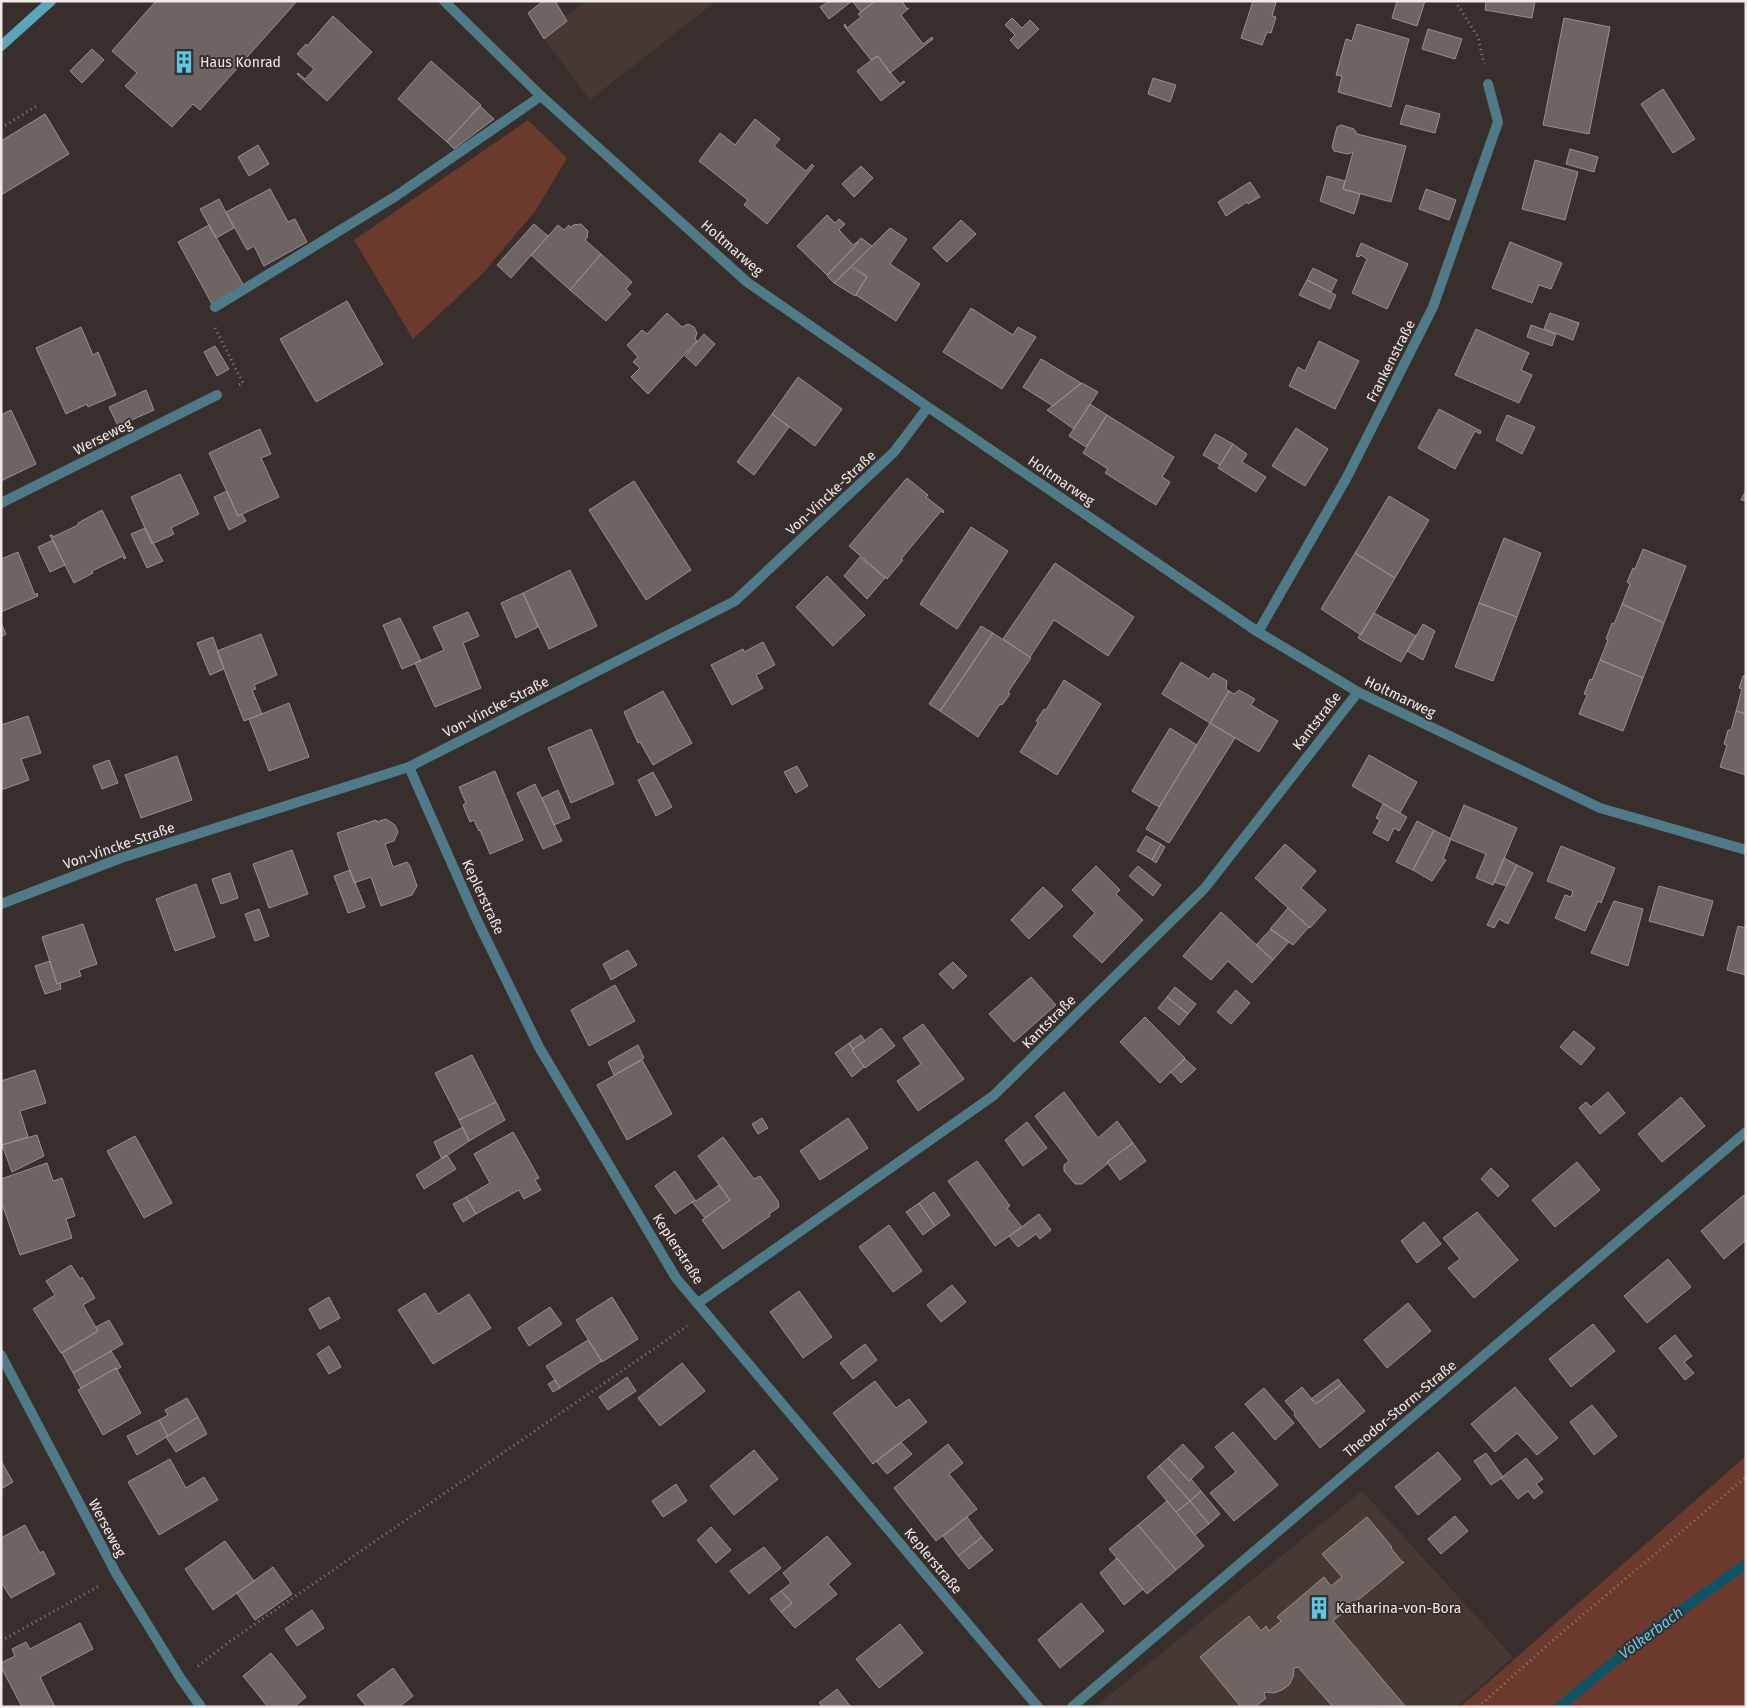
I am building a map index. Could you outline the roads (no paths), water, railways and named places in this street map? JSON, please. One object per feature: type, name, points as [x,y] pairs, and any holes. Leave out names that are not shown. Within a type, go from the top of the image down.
[{"type":"street","points":[[1,46],[51,1]]},
{"type":"street","name":"Holtmarweg","points":[[444,1],[541,96],[747,282],[1258,632],[1358,692],[1600,808],[1746,850]]},
{"type":"street","name":"Frankenstraße","points":[[1258,632],[1346,479],[1433,307],[1498,122],[1488,84]]},
{"type":"street","points":[[215,307],[396,196],[541,96]]},
{"type":"street","name":"Werseweg","points":[[1,503],[217,395]]},
{"type":"street","name":"Von-Vincke-Straße","points":[[1,904],[121,858],[409,767],[735,601],[894,452],[928,407]]},
{"type":"street","name":"Kantstraße","points":[[698,1304],[993,1096],[1204,889],[1358,692]]},
{"type":"street","name":"Keplerstraße","points":[[409,767],[475,916],[539,1047],[676,1278],[1038,1707]]},
{"type":"street","name":"Theodor-Storm-Straße","points":[[1072,1707],[1746,1132]]},
{"type":"street","name":"Werseweg","points":[[1,1355],[117,1575],[181,1679],[201,1707]]},
{"type":"waterway","name":"Völkerbach","points":[[1559,1707],[1649,1633],[1746,1564]]},
{"type":"place","name":"Haus Konrad","points":[[184,62]]},
{"type":"place","name":"Katharina-von-Bora","points":[[1319,1608]]}]
